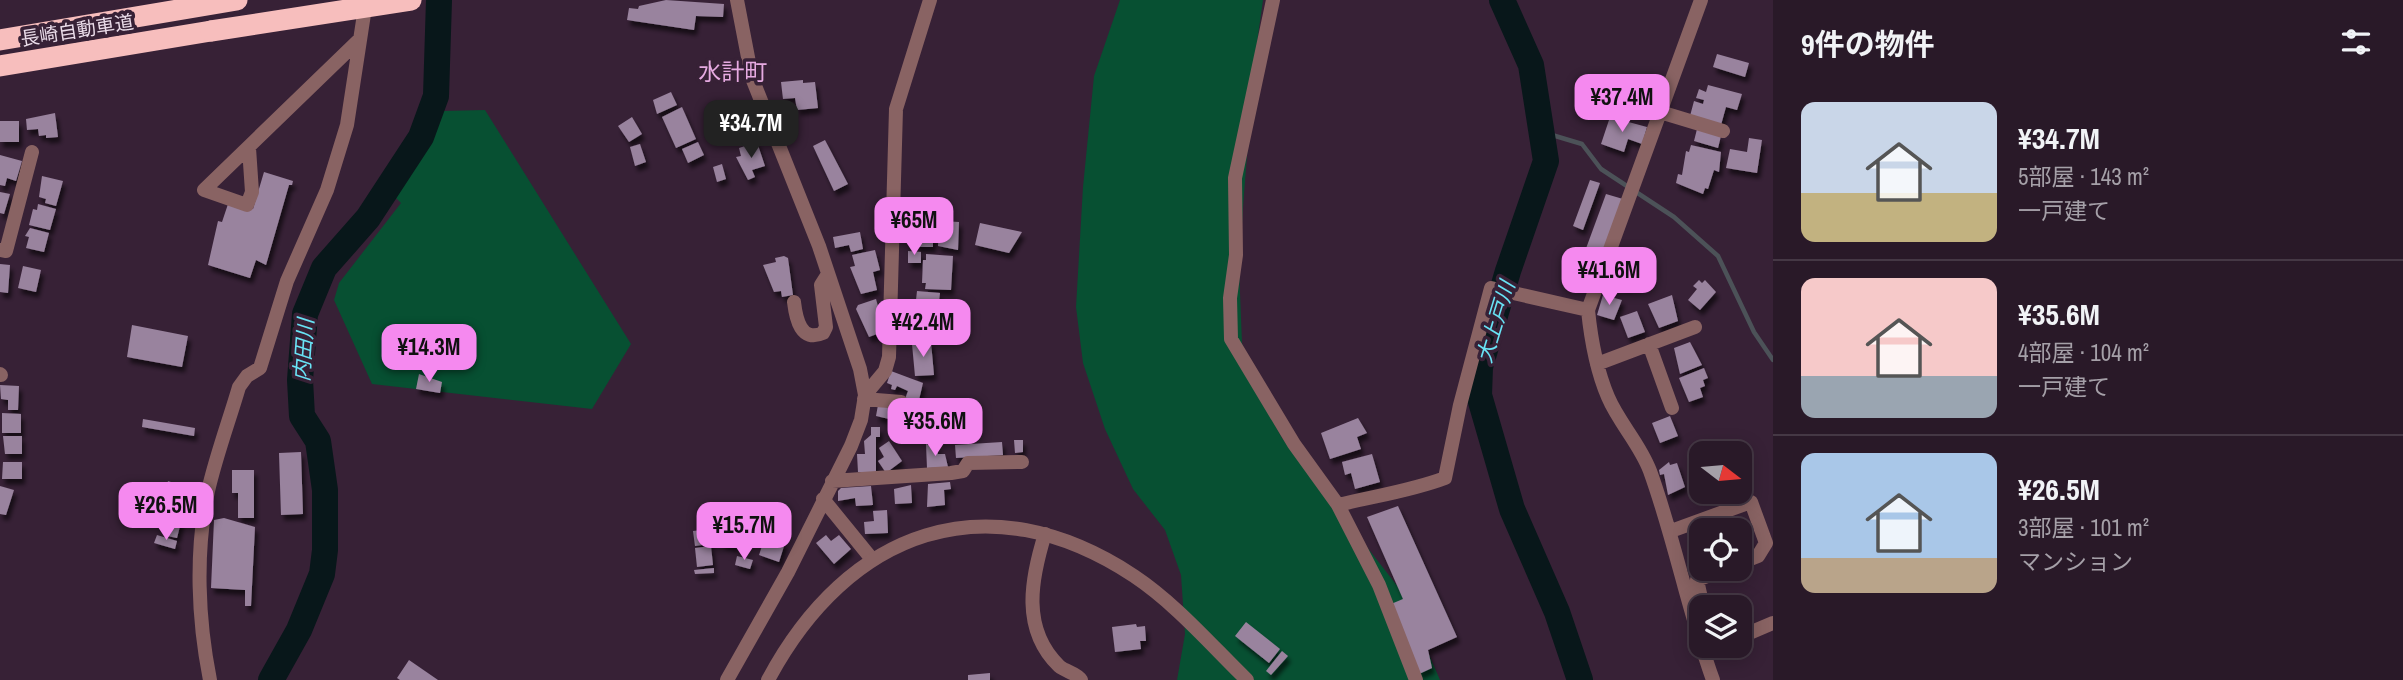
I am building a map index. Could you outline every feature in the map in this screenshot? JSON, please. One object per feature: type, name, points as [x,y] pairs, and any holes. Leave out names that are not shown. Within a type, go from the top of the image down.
[{"type":"highway","name":"長崎自動車道","points":[[0,40],[237,0]]},
{"type":"highway","name":"長崎自動車道","points":[[0,66],[411,0]]},
{"type":"street","points":[[209,680],[203,648],[200,579],[208,491],[239,387],[247,376],[260,368],[287,281],[327,190],[347,125],[366,0]]},
{"type":"street","points":[[1273,0],[1235,178],[1236,255],[1230,298],[1231,339],[1294,444],[1338,505],[1379,585],[1416,680]]},
{"type":"street","points":[[1701,0],[1588,310],[1597,364],[1609,399],[1648,464],[1671,531],[1696,633],[1713,680]]},
{"type":"street","points":[[727,680],[788,572],[861,420],[864,397],[860,369],[828,274],[752,78],[737,6]]},
{"type":"street","points":[[864,397],[885,371],[889,358],[895,109],[929,6]]},
{"type":"street","points":[[249,148],[360,39]]},
{"type":"street","points":[[1660,112],[1723,131]]},
{"type":"street","points":[[9,252],[32,152]]},
{"type":"street","points":[[794,302],[798,323],[803,332],[809,336],[823,333],[826,327],[821,285],[828,274]]},
{"type":"street","points":[[1338,505],[1391,491],[1422,487],[1445,478],[1460,405],[1491,288],[1588,310]]},
{"type":"street","points":[[1597,364],[1695,327]]},
{"type":"street","points":[[1649,344],[1672,408]]},
{"type":"street","points":[[864,397],[901,402],[898,425]]},
{"type":"street","points":[[832,481],[951,473],[963,471],[968,463],[1022,462]]},
{"type":"street","points":[[823,499],[871,558]]},
{"type":"street","points":[[1707,518],[1751,502],[1766,543],[1758,556],[1752,559]]},
{"type":"street","points":[[1671,531],[1689,524]]},
{"type":"street","points":[[768,680],[799,629],[827,595],[871,558],[918,537],[973,526],[1018,528],[1081,546],[1135,577],[1177,611],[1247,680]]},
{"type":"street","points":[[1045,534],[1031,586],[1031,613],[1042,641],[1060,667],[1081,677],[1081,680]]},
{"type":"street","points":[[1752,632],[1773,622]]},
{"type":"green space","points":[[1120,0],[1263,0],[1254,64],[1239,268],[1242,343],[1257,392],[1282,438],[1402,592],[1440,680],[1177,680],[1185,634],[1181,575],[1165,530],[1133,489],[1105,429],[1083,363],[1076,307],[1083,187],[1094,76]]},
{"type":"green space","points":[[485,110],[631,344],[592,409],[372,384],[334,300],[339,283],[401,203],[394,196],[442,111]]},
{"type":"building","points":[[666,0],[724,4],[723,17],[696,16],[694,30],[627,20],[629,8],[638,9],[639,6]]},
{"type":"building","points":[[1717,54],[1749,63],[1745,77],[1713,67]]},
{"type":"building","points":[[803,80],[803,83],[815,82],[818,108],[797,110],[795,98],[783,99],[781,82]]},
{"type":"building","points":[[1708,85],[1742,94],[1737,110],[1726,107],[1721,125],[1690,116],[1694,101],[1703,104],[1704,100],[1696,98],[1699,89],[1706,92]]},
{"type":"building","points":[[671,92],[677,105],[657,114],[653,100]]},
{"type":"building","points":[[682,107],[696,139],[676,148],[662,117]]},
{"type":"building","points":[[55,113],[58,137],[46,138],[46,135],[39,136],[38,129],[27,130],[26,119]]},
{"type":"building","points":[[632,117],[642,134],[629,142],[618,126]]},
{"type":"building","points":[[1610,117],[1647,127],[1642,144],[1628,139],[1624,152],[1601,144]]},
{"type":"building","points":[[0,121],[19,121],[19,142],[0,142]]},
{"type":"building","points":[[1697,129],[1721,136],[1718,148],[1694,141]]},
{"type":"building","points":[[1749,138],[1762,140],[1757,173],[1726,168],[1730,149],[1747,152]]},
{"type":"building","points":[[825,140],[848,184],[834,191],[813,146]]},
{"type":"building","points":[[698,142],[704,155],[688,163],[682,149]]},
{"type":"building","points":[[757,142],[765,166],[752,170],[755,177],[748,180],[736,157],[741,156],[739,148]]},
{"type":"building","points":[[640,144],[646,162],[635,166],[630,147]]},
{"type":"building","points":[[1691,145],[1721,152],[1719,172],[1714,170],[1708,189],[1705,188],[1703,194],[1676,183],[1678,174],[1682,175],[1686,151],[1689,152]]},
{"type":"building","points":[[0,155],[22,161],[16,181],[7,178],[5,186],[0,185]]},
{"type":"building","points":[[722,164],[726,179],[717,182],[713,167]]},
{"type":"building","points":[[264,172],[293,181],[292,185],[289,185],[266,265],[256,260],[250,278],[208,265],[218,221],[222,222],[231,195],[242,205],[253,209]]},
{"type":"building","points":[[42,176],[63,181],[56,206],[45,203],[46,199],[39,197]]},
{"type":"building","points":[[1590,180],[1600,183],[1583,230],[1573,226]]},
{"type":"building","points":[[0,192],[10,194],[4,214],[0,213]]},
{"type":"building","points":[[1606,194],[1623,199],[1594,279],[1577,273]]},
{"type":"building","points":[[38,204],[56,209],[50,230],[29,225],[33,209],[37,210]]},
{"type":"building","points":[[932,217],[932,233],[927,233],[933,235],[933,247],[917,247],[917,243],[908,243],[908,228],[912,228],[912,223]]},
{"type":"building","points":[[942,221],[959,222],[958,250],[938,246],[939,225],[942,225]]},
{"type":"building","points":[[980,223],[1022,232],[1009,253],[975,245]]},
{"type":"building","points":[[30,228],[49,233],[44,252],[26,248],[29,237],[25,236]]},
{"type":"building","points":[[860,232],[863,249],[851,252],[849,245],[835,248],[833,237]]},
{"type":"building","points":[[1627,248],[1642,256],[1633,274],[1628,272],[1627,276],[1631,278],[1627,287],[1610,278]]},
{"type":"building","points":[[875,250],[880,270],[873,272],[877,290],[861,294],[850,267],[855,266],[852,255]]},
{"type":"building","points":[[908,251],[921,252],[921,263],[908,263]]},
{"type":"building","points":[[926,254],[953,256],[951,290],[925,289],[926,283],[922,283],[923,260],[926,260]]},
{"type":"building","points":[[775,258],[788,258],[793,295],[782,297],[781,291],[774,292],[763,265],[776,262]]},
{"type":"building","points":[[0,264],[10,265],[8,293],[0,292]]},
{"type":"building","points":[[23,266],[41,270],[36,292],[18,288]]},
{"type":"building","points":[[1699,280],[1702,283],[1705,280],[1716,292],[1700,310],[1688,300],[1697,289],[1693,286]]},
{"type":"building","points":[[917,291],[940,293],[938,311],[915,309]]},
{"type":"building","points":[[1603,295],[1622,300],[1614,320],[1597,315]]},
{"type":"building","points":[[1672,295],[1678,321],[1659,328],[1648,304]]},
{"type":"building","points":[[876,299],[885,331],[869,337],[856,309],[858,305]]},
{"type":"building","points":[[1637,311],[1645,332],[1628,338],[1620,317]]},
{"type":"building","points":[[132,325],[188,336],[182,367],[127,357]]},
{"type":"building","points":[[931,342],[934,375],[915,376],[912,344]]},
{"type":"building","points":[[1690,342],[1702,365],[1680,374],[1674,348]]},
{"type":"building","points":[[1704,368],[1708,378],[1703,380],[1705,386],[1700,388],[1703,397],[1689,402],[1679,378]]},
{"type":"building","points":[[891,371],[923,383],[918,404],[905,399],[908,391],[897,386],[895,390],[891,389],[892,385],[887,383]]},
{"type":"building","points":[[419,374],[442,382],[440,393],[416,389]]},
{"type":"building","points":[[0,385],[19,386],[18,410],[8,410],[8,400],[1,399]]},
{"type":"building","points":[[878,405],[892,408],[889,419],[876,416]]},
{"type":"building","points":[[921,410],[939,410],[939,435],[921,435]]},
{"type":"building","points":[[2,413],[21,414],[21,433],[2,433]]},
{"type":"building","points":[[1670,416],[1678,436],[1660,443],[1652,423]]},
{"type":"building","points":[[1358,418],[1367,433],[1357,437],[1361,449],[1330,459],[1321,433]]},
{"type":"building","points":[[143,419],[195,428],[194,436],[142,427]]},
{"type":"building","points":[[871,427],[880,427],[880,437],[876,437],[876,472],[858,472],[857,454],[865,454],[864,441],[871,435]]},
{"type":"building","points":[[3,436],[22,436],[22,454],[5,454]]},
{"type":"building","points":[[1014,440],[1023,440],[1023,452],[1015,453]]},
{"type":"building","points":[[889,441],[902,461],[886,473],[878,461],[884,457],[879,448]]},
{"type":"building","points":[[1002,442],[1003,455],[956,458],[955,445]]},
{"type":"building","points":[[926,444],[938,448],[938,454],[945,454],[948,467],[927,468]]},
{"type":"building","points":[[301,452],[303,514],[281,515],[279,453]]},
{"type":"building","points":[[1372,454],[1380,482],[1355,489],[1351,473],[1345,475],[1342,462]]},
{"type":"building","points":[[3,462],[22,462],[22,479],[2,479]]},
{"type":"building","points":[[1669,462],[1670,465],[1677,463],[1685,487],[1668,495],[1664,474],[1660,475],[1659,470]]},
{"type":"building","points":[[232,470],[254,470],[254,518],[238,518],[238,493],[232,493]]},
{"type":"building","points":[[168,481],[180,485],[172,514],[160,510]]},
{"type":"building","points":[[950,482],[951,489],[944,490],[945,505],[927,507],[928,484]]},
{"type":"building","points":[[911,485],[912,503],[895,504],[894,489]]},
{"type":"building","points":[[0,486],[14,490],[6,515],[0,514]]},
{"type":"building","points":[[871,486],[873,505],[856,506],[855,498],[838,501],[838,491],[841,488]]},
{"type":"building","points":[[1398,506],[1457,637],[1428,650],[1432,668],[1419,674],[1391,604],[1403,599],[1367,517]]},
{"type":"building","points":[[887,510],[888,533],[865,534],[864,522],[874,521],[873,511]]},
{"type":"building","points":[[173,515],[182,518],[177,538],[167,536]]},
{"type":"building","points":[[224,518],[255,527],[251,606],[245,606],[245,590],[211,588],[214,520]]},
{"type":"building","points":[[722,524],[739,527],[735,546],[722,544]]},
{"type":"building","points":[[709,529],[711,544],[695,546],[693,531]]},
{"type":"building","points":[[157,535],[177,541],[175,549],[154,543]]},
{"type":"building","points":[[826,535],[831,541],[839,535],[851,549],[834,564],[816,543]]},
{"type":"building","points":[[765,537],[785,543],[779,562],[759,555]]},
{"type":"building","points":[[711,546],[713,565],[697,567],[695,548]]},
{"type":"building","points":[[737,556],[753,560],[750,569],[735,565]]},
{"type":"building","points":[[714,568],[714,573],[695,574],[694,570]]},
{"type":"building","points":[[1246,622],[1280,649],[1269,663],[1235,636]]},
{"type":"building","points":[[1136,624],[1137,627],[1145,626],[1146,641],[1140,641],[1141,649],[1115,652],[1112,627]]},
{"type":"building","points":[[1282,651],[1288,656],[1271,675],[1266,671]]},
{"type":"building","points":[[409,660],[438,680],[397,678]]},
{"type":"building","points":[[990,673],[990,680],[968,680],[968,675]]},
{"type":"waterway","name":"内田川","points":[[271,680],[299,630],[322,574],[325,550],[325,490],[318,441],[302,416],[300,380],[305,314],[324,268],[368,218],[421,137],[436,96],[439,0]]},
{"type":"waterway","name":"大上戸川","points":[[1502,0],[1531,65],[1546,161],[1508,271],[1480,367],[1479,395],[1512,509],[1557,612],[1580,680]]},
{"type":"waterway","points":[[1542,132],[1582,144],[1601,169],[1674,217],[1718,256],[1754,332],[1773,360]]},
{"type":"district","name":"水計町","points":[[733,72]]}]
